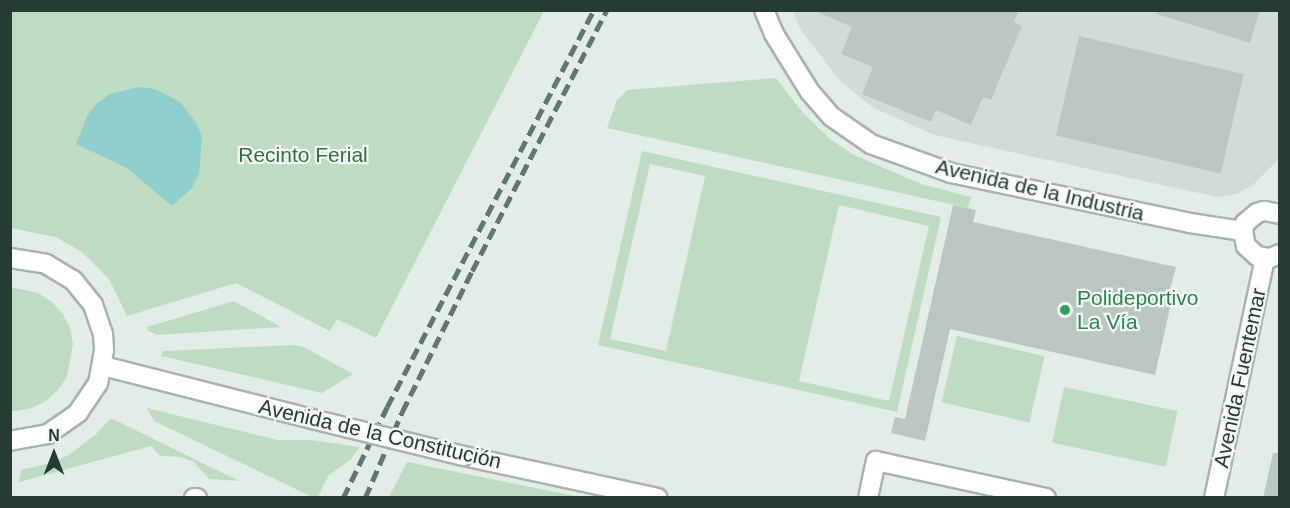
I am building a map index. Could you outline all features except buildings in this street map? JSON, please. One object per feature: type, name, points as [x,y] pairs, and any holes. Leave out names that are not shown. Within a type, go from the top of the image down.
[{"type":"street","name":"Avenida de la Industria","points":[[764,10],[774,34],[810,92],[832,117],[871,144],[951,173],[1190,223],[1243,231]]},
{"type":"street","points":[[1272,256],[1257,256],[1246,246],[1243,231],[1245,223],[1257,213],[1264,211],[1280,214]]},
{"type":"street","name":"Avenida Fuentemar","points":[[1214,498],[1272,256]]},
{"type":"street","points":[[10,258],[46,264],[73,280],[93,305],[103,334],[103,366],[90,399],[64,425],[48,434],[10,441]]},
{"type":"street","name":"Avenida de la Constitución","points":[[103,366],[464,456],[658,498]]},
{"type":"street","points":[[868,498],[876,461],[1046,498]]},
{"type":"shaded area","points":[[793,11],[1279,11],[1280,153],[1277,161],[1253,185],[1236,194],[1217,197],[934,135],[874,108],[841,82],[800,29]]},
{"type":"green space","name":"Recinto Ferial","points":[[10,11],[544,11],[376,338],[337,319],[330,331],[236,283],[127,316],[109,279],[81,251],[55,237],[11,228]]},
{"type":"green space","points":[[776,78],[803,113],[830,139],[852,154],[921,184],[971,197],[968,208],[607,128],[617,100],[627,90]]},
{"type":"green space","points":[[642,151],[941,217],[897,412],[598,345]],"holes":[[[650,164],[705,176],[666,351],[610,339]],[[839,205],[929,226],[889,401],[799,381]]]},
{"type":"green space","points":[[11,287],[38,293],[52,302],[63,314],[70,328],[73,344],[67,376],[58,390],[46,401],[32,408],[16,411],[10,411]]},
{"type":"green space","points":[[234,301],[281,327],[157,335],[148,331],[147,327]]},
{"type":"green space","points":[[957,336],[1045,356],[1029,423],[942,402]]},
{"type":"green space","points":[[294,345],[304,347],[353,374],[322,393],[161,356],[163,351]]},
{"type":"green space","points":[[1064,387],[1177,411],[1166,467],[1052,443]]},
{"type":"green space","points":[[147,408],[278,440],[310,440],[360,447],[351,459],[328,476],[318,497],[312,497],[154,421]]},
{"type":"green space","points":[[110,419],[239,481],[209,479],[194,462],[181,457],[160,456],[151,446],[19,482],[21,470],[51,463],[69,455],[96,434]]},
{"type":"green space","points":[[407,462],[580,497],[389,497]]},
{"type":"water","points":[[139,87],[155,89],[180,102],[197,124],[202,137],[199,174],[191,189],[172,206],[127,168],[76,144],[87,116],[96,104],[110,94]]},
{"type":"railway","points":[[343,498],[387,407],[594,10]]},
{"type":"railway","points":[[365,498],[402,412],[607,10]]},
{"type":"place","name":"Polideportivo La Vía","points":[[1065,310]]}]
